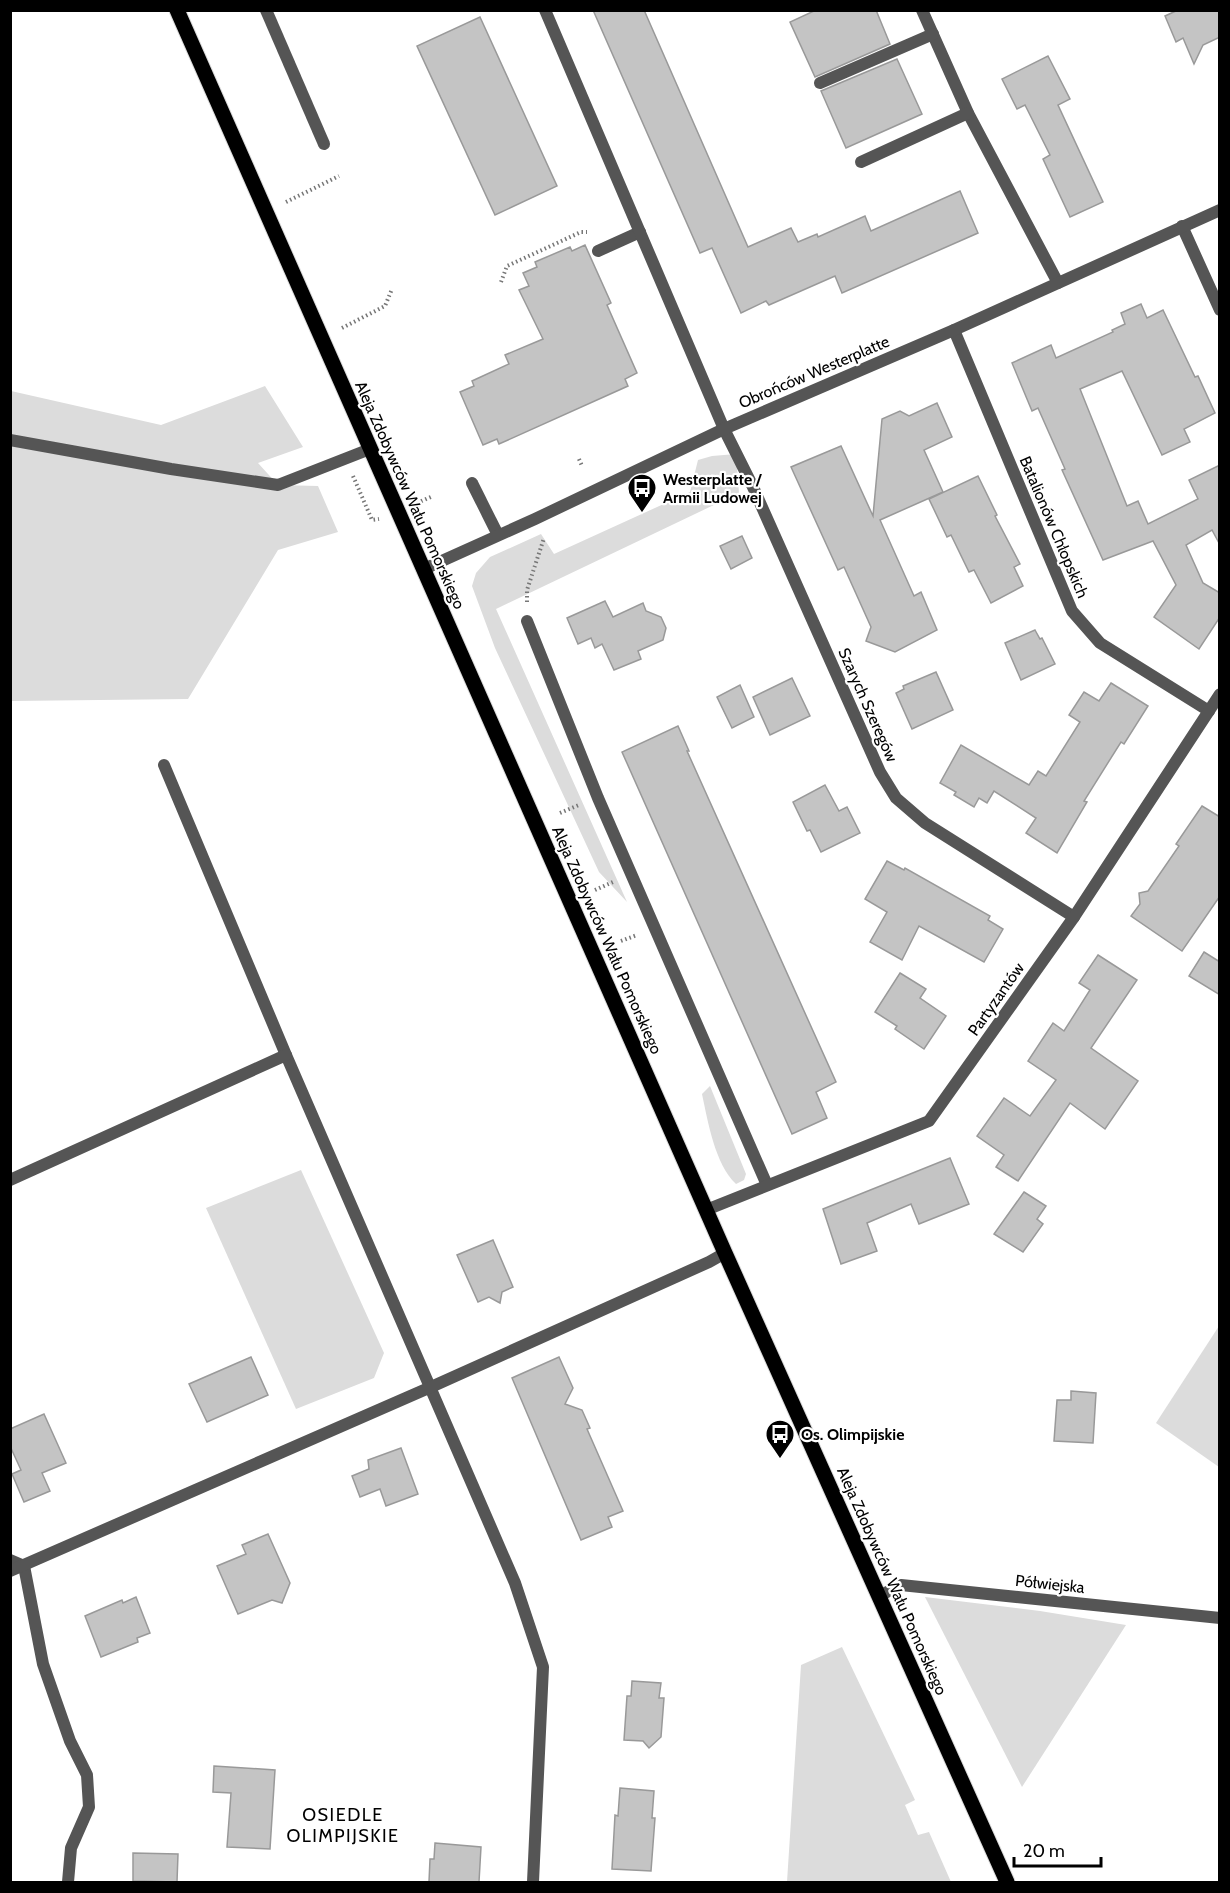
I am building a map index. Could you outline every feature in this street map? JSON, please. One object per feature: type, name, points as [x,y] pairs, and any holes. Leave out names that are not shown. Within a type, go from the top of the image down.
[{"type":"main road","name":"Aleja Zdobywców Wału Pomorskiego","points":[[177,10],[725,1253],[1007,1882]]},
{"type":"street","points":[[266,10],[324,144]]},
{"type":"street","name":"Szarych Szeregów","points":[[545,10],[724,429],[753,487],[880,772],[896,798],[925,823],[1074,917]]},
{"type":"street","points":[[922,10],[968,113],[1058,283]]},
{"type":"street","points":[[820,83],[933,34]]},
{"type":"street","points":[[861,162],[968,113]]},
{"type":"street","name":"Obrońców Westerplatte","points":[[424,568],[536,519],[724,429],[954,330],[1220,210]]},
{"type":"street","points":[[1182,226],[1220,310]]},
{"type":"street","points":[[598,251],[640,232]]},
{"type":"street","name":"Batalionów Chłopskich","points":[[954,330],[1072,611],[1100,643],[1209,711]]},
{"type":"street","points":[[10,440],[171,469],[278,485],[370,449]]},
{"type":"street","points":[[472,483],[498,535]]},
{"type":"street","points":[[527,621],[598,798],[767,1185]]},
{"type":"street","name":"Partyzantów","points":[[706,1210],[929,1121],[1074,917],[1220,694]]},
{"type":"street","points":[[164,765],[286,1055],[515,1583],[543,1667],[533,1882]]},
{"type":"street","points":[[10,1180],[286,1055]]},
{"type":"street","points":[[10,1571],[431,1387],[725,1253]]},
{"type":"street","points":[[10,1560],[24,1566]]},
{"type":"street","points":[[24,1566],[43,1664],[70,1741],[87,1774],[89,1807],[71,1848],[68,1882]]},
{"type":"street","name":"Półwiejska","points":[[879,1596],[901,1585],[1220,1618]]},
{"type":"path","points":[[286,202],[339,176]]},
{"type":"path","points":[[501,282],[507,266],[581,232],[590,233]]},
{"type":"path","points":[[342,328],[385,306],[392,289]]},
{"type":"path","points":[[345,459],[372,519],[377,520],[388,515]]},
{"type":"path","points":[[579,459],[582,466]]},
{"type":"path","points":[[412,505],[433,496]]},
{"type":"path","points":[[527,621],[526,590],[544,536]]},
{"type":"shaded area","points":[[265,386],[303,447],[258,463],[278,485],[318,486],[338,532],[278,550],[188,699],[11,701],[11,391],[161,425]]},
{"type":"shaded area","points":[[736,454],[739,493],[496,609],[627,902],[599,872],[495,648],[472,586],[476,573],[490,557],[541,534],[554,554],[690,492],[698,460]]},
{"type":"shaded area","points":[[710,1086],[746,1174],[744,1180],[736,1184],[723,1165],[710,1130],[702,1094]]},
{"type":"shaded area","points":[[301,1170],[384,1353],[374,1378],[296,1409],[206,1208]]},
{"type":"shaded area","points":[[1219,1326],[1219,1467],[1156,1423]]},
{"type":"shaded area","points":[[925,1597],[1040,1611],[1126,1625],[1022,1787]]},
{"type":"shaded area","points":[[842,1647],[915,1800],[905,1805],[918,1835],[929,1832],[951,1882],[787,1882],[801,1665]]},
{"type":"building","points":[[593,10],[644,10],[748,247],[791,228],[798,242],[817,234],[818,237],[865,216],[871,231],[960,191],[978,233],[842,293],[835,276],[769,305],[766,301],[741,313],[712,248],[700,253]]},
{"type":"building","points":[[816,10],[876,10],[890,44],[815,77],[790,22]]},
{"type":"building","points":[[1178,10],[1220,10],[1220,37],[1203,45],[1194,64],[1183,38],[1176,42],[1165,16]]},
{"type":"building","points":[[480,17],[557,186],[495,215],[417,46]]},
{"type":"building","points":[[1048,56],[1070,99],[1058,105],[1103,202],[1070,217],[1043,159],[1050,155],[1025,105],[1017,109],[1002,79]]},
{"type":"building","points":[[897,59],[922,114],[846,148],[821,91]]},
{"type":"building","points":[[585,245],[611,303],[607,305],[637,373],[625,379],[628,386],[499,444],[497,439],[483,445],[460,392],[474,386],[472,381],[509,364],[505,355],[543,339],[519,290],[529,286],[523,273],[537,267],[535,262],[570,247],[572,251]]},
{"type":"building","points":[[1141,304],[1147,318],[1163,310],[1215,413],[1184,429],[1190,442],[1162,455],[1122,371],[1080,389],[1127,506],[1138,501],[1148,524],[1198,499],[1189,480],[1220,465],[1220,545],[1212,530],[1186,545],[1203,583],[1220,593],[1220,617],[1199,649],[1154,617],[1176,585],[1153,541],[1103,560],[1062,470],[1065,469],[1038,408],[1032,411],[1012,363],[1051,345],[1056,358],[1113,332],[1112,330],[1125,324],[1121,313]]},
{"type":"building","points":[[937,403],[952,437],[924,450],[943,492],[880,520],[914,596],[921,592],[937,630],[895,652],[866,641],[871,627],[844,567],[838,570],[791,467],[841,446],[873,516],[882,419],[900,411],[909,416]]},
{"type":"building","points":[[978,476],[997,515],[995,516],[1020,564],[1014,567],[1023,586],[991,603],[974,570],[969,572],[951,535],[947,537],[929,499]]},
{"type":"building","points":[[742,536],[752,558],[731,569],[720,546]]},
{"type":"building","points":[[605,601],[613,617],[643,603],[646,611],[661,617],[666,628],[663,640],[638,651],[641,659],[614,670],[602,644],[595,648],[591,638],[578,644],[567,618]]},
{"type":"building","points":[[1035,630],[1040,639],[1042,638],[1055,664],[1021,680],[1005,643]]},
{"type":"building","points":[[936,672],[953,710],[912,729],[896,693],[904,689],[903,686]]},
{"type":"building","points":[[792,678],[810,716],[770,735],[753,697]]},
{"type":"building","points":[[1111,683],[1148,706],[1124,744],[1121,742],[1084,801],[1087,802],[1057,853],[1026,833],[1036,818],[994,791],[987,803],[979,798],[974,807],[954,795],[956,792],[940,783],[961,745],[1029,785],[1038,771],[1046,776],[1080,722],[1069,715],[1084,692],[1099,701]]},
{"type":"building","points":[[740,685],[754,717],[732,728],[717,697]]},
{"type":"building","points":[[678,726],[689,751],[687,751],[836,1082],[816,1092],[827,1118],[792,1134],[622,752]]},
{"type":"building","points":[[825,785],[839,811],[847,807],[860,833],[821,852],[810,830],[807,831],[793,802]]},
{"type":"building","points":[[1202,806],[1220,817],[1220,896],[1182,951],[1131,916],[1140,904],[1139,893],[1148,891],[1179,846],[1176,844]]},
{"type":"building","points":[[887,861],[904,870],[905,868],[990,916],[988,920],[1003,929],[984,962],[919,926],[902,960],[870,942],[887,912],[865,899]]},
{"type":"building","points":[[1204,952],[1220,962],[1220,995],[1189,976]]},
{"type":"building","points":[[1098,955],[1137,980],[1091,1048],[1138,1081],[1105,1129],[1070,1103],[1018,1181],[996,1167],[1004,1155],[977,1136],[1004,1098],[1030,1116],[1056,1080],[1028,1061],[1053,1023],[1064,1031],[1090,990],[1079,983]]},
{"type":"building","points":[[900,973],[926,989],[920,998],[946,1016],[924,1049],[895,1029],[897,1026],[875,1012]]},
{"type":"building","points":[[950,1158],[969,1204],[919,1224],[911,1204],[867,1223],[877,1251],[841,1264],[823,1209]]},
{"type":"building","points":[[1024,1192],[1046,1206],[1037,1219],[1043,1224],[1023,1252],[994,1234]]},
{"type":"building","points":[[493,1240],[513,1287],[502,1292],[500,1303],[489,1297],[478,1302],[457,1255]]},
{"type":"building","points":[[251,1357],[268,1395],[207,1422],[189,1384]]},
{"type":"building","points":[[559,1357],[573,1388],[565,1404],[582,1410],[590,1428],[587,1429],[623,1511],[608,1517],[612,1527],[581,1540],[512,1378]]},
{"type":"building","points":[[1071,1391],[1096,1393],[1093,1443],[1054,1441],[1057,1400],[1071,1400]]},
{"type":"building","points":[[44,1414],[66,1463],[42,1473],[50,1491],[24,1502],[12,1474],[21,1470],[10,1446],[10,1429]]},
{"type":"building","points":[[401,1448],[418,1494],[386,1506],[380,1489],[360,1497],[352,1476],[369,1469],[368,1460]]},
{"type":"building","points":[[268,1534],[290,1583],[282,1603],[272,1600],[238,1614],[217,1566],[246,1554],[242,1545]]},
{"type":"building","points":[[136,1597],[150,1633],[137,1638],[138,1642],[101,1657],[85,1616],[122,1600],[123,1603]]},
{"type":"building","points":[[632,1681],[661,1683],[659,1698],[664,1698],[661,1737],[649,1748],[643,1741],[624,1740],[627,1696],[631,1696]]},
{"type":"building","points":[[214,1766],[275,1770],[270,1849],[227,1847],[231,1793],[213,1792]]},
{"type":"building","points":[[620,1788],[654,1791],[652,1818],[655,1818],[651,1871],[612,1869],[615,1815],[618,1816]]},
{"type":"building","points":[[435,1843],[481,1847],[479,1882],[429,1882],[430,1859],[434,1859]]},
{"type":"building","points":[[133,1853],[178,1854],[177,1882],[133,1881]]},
{"type":"place","name":"Westerplatte / Armii Ludowej","points":[[642,514]]},
{"type":"place","name":"Os. Olimpijskie","points":[[780,1460]]},
{"type":"district","name":"OSIEDLE OLIMPIJSKIE","points":[[343,1825]]}]
